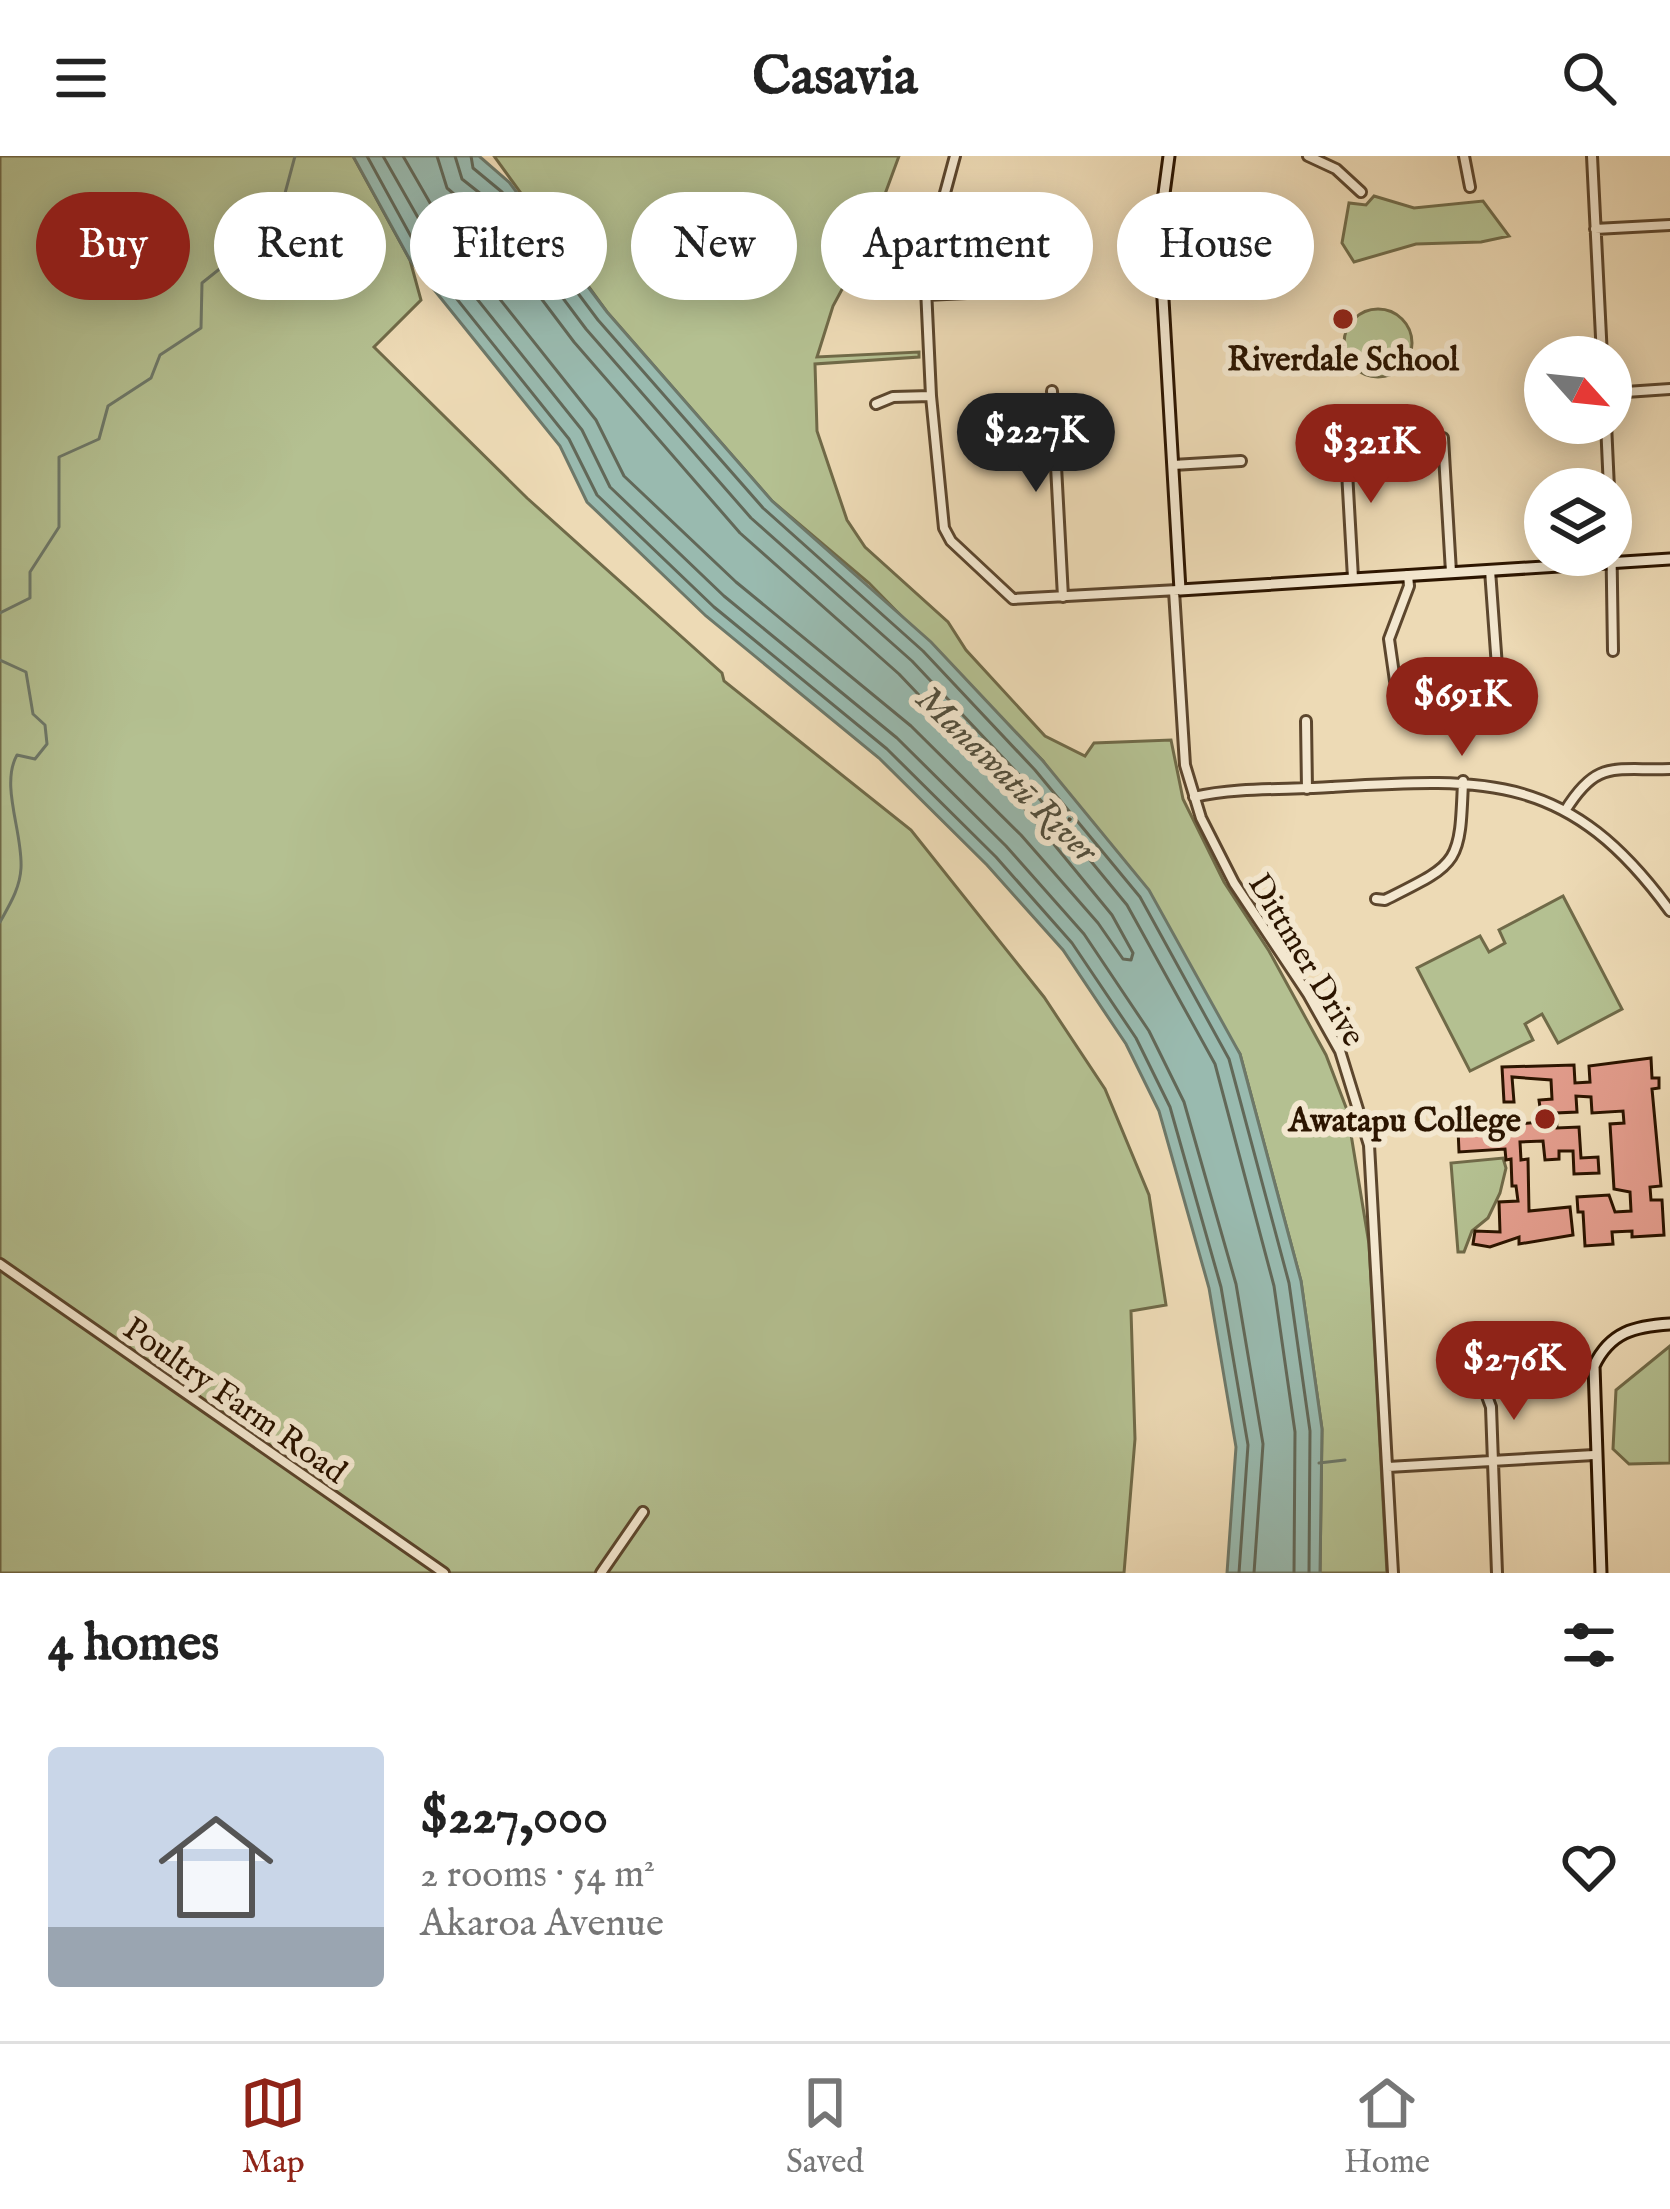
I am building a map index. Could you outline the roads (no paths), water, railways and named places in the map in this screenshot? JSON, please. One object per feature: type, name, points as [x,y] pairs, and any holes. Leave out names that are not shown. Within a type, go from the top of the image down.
[{"type":"street","points":[[944,192],[955,156]]},
{"type":"street","points":[[1169,156],[1159,218],[1177,590]]},
{"type":"street","points":[[1308,156],[1336,169],[1361,192]]},
{"type":"street","points":[[1464,156],[1470,187]]},
{"type":"street","points":[[1592,156],[1601,336]]},
{"type":"street","points":[[1595,229],[1670,225]]},
{"type":"street","points":[[926,300],[931,396],[948,537],[1008,598],[1524,568]]},
{"type":"street","points":[[1632,392],[1670,389]]},
{"type":"street","points":[[1052,391],[1063,597]]},
{"type":"street","points":[[876,404],[893,397],[931,396]]},
{"type":"street","points":[[1345,436],[1353,578]]},
{"type":"street","points":[[1443,438],[1451,572]]},
{"type":"street","points":[[1173,465],[1241,461]]},
{"type":"street","points":[[1632,561],[1670,559]]},
{"type":"street","points":[[1490,570],[1497,668]]},
{"type":"street","points":[[1408,575],[1409,586],[1389,639],[1394,681],[1412,690]]},
{"type":"street","points":[[1611,576],[1613,651]]},
{"type":"street","name":"Dittmer Drive","points":[[1177,590],[1182,736],[1194,797],[1234,883],[1340,1051],[1358,1105],[1375,1195],[1394,1573]]},
{"type":"street","points":[[1306,721],[1307,789]]},
{"type":"street","points":[[1565,812],[1587,778],[1599,772],[1670,769]]},
{"type":"street","points":[[1194,797],[1463,781],[1520,792],[1565,812],[1619,852],[1670,911]]},
{"type":"street","points":[[1376,899],[1385,900],[1451,862],[1460,839],[1463,781]]},
{"type":"street","name":"Poultry Farm Road","points":[[0,1264],[444,1573]]},
{"type":"street","points":[[1601,1573],[1592,1376],[1599,1354],[1623,1332],[1670,1324]]},
{"type":"street","points":[[1484,1388],[1491,1407],[1497,1573]]},
{"type":"street","points":[[1388,1467],[1594,1455]]},
{"type":"street","points":[[601,1573],[643,1512]]},
{"type":"water","points":[[353,156],[479,156],[517,192],[410,192],[410,260],[386,216],[386,192],[373,192]]},
{"type":"water","name":"Manawatū River","points":[[442,300],[598,300],[772,501],[931,642],[1043,761],[1149,890],[1240,1054],[1301,1281],[1322,1429],[1320,1573],[1227,1573],[1236,1447],[1209,1288],[1159,1111],[1126,1044],[1063,950],[987,865],[879,758],[706,616],[587,502],[560,446]]},
{"type":"waterway","points":[[0,613],[30,598],[30,572],[59,527],[59,457],[99,439],[108,406],[151,378],[160,355],[201,328],[202,283],[277,223],[295,156]]},
{"type":"waterway","points":[[0,660],[26,672],[33,714],[45,725],[47,744],[35,759],[17,755],[12,767],[21,868],[17,889],[0,922]]},
{"type":"waterway","points":[[1319,1463],[1345,1460]]},
{"type":"place","name":"Riverdale School","points":[[1343,319]]},
{"type":"place","name":"Awatapu College","points":[[1545,1119]]}]
